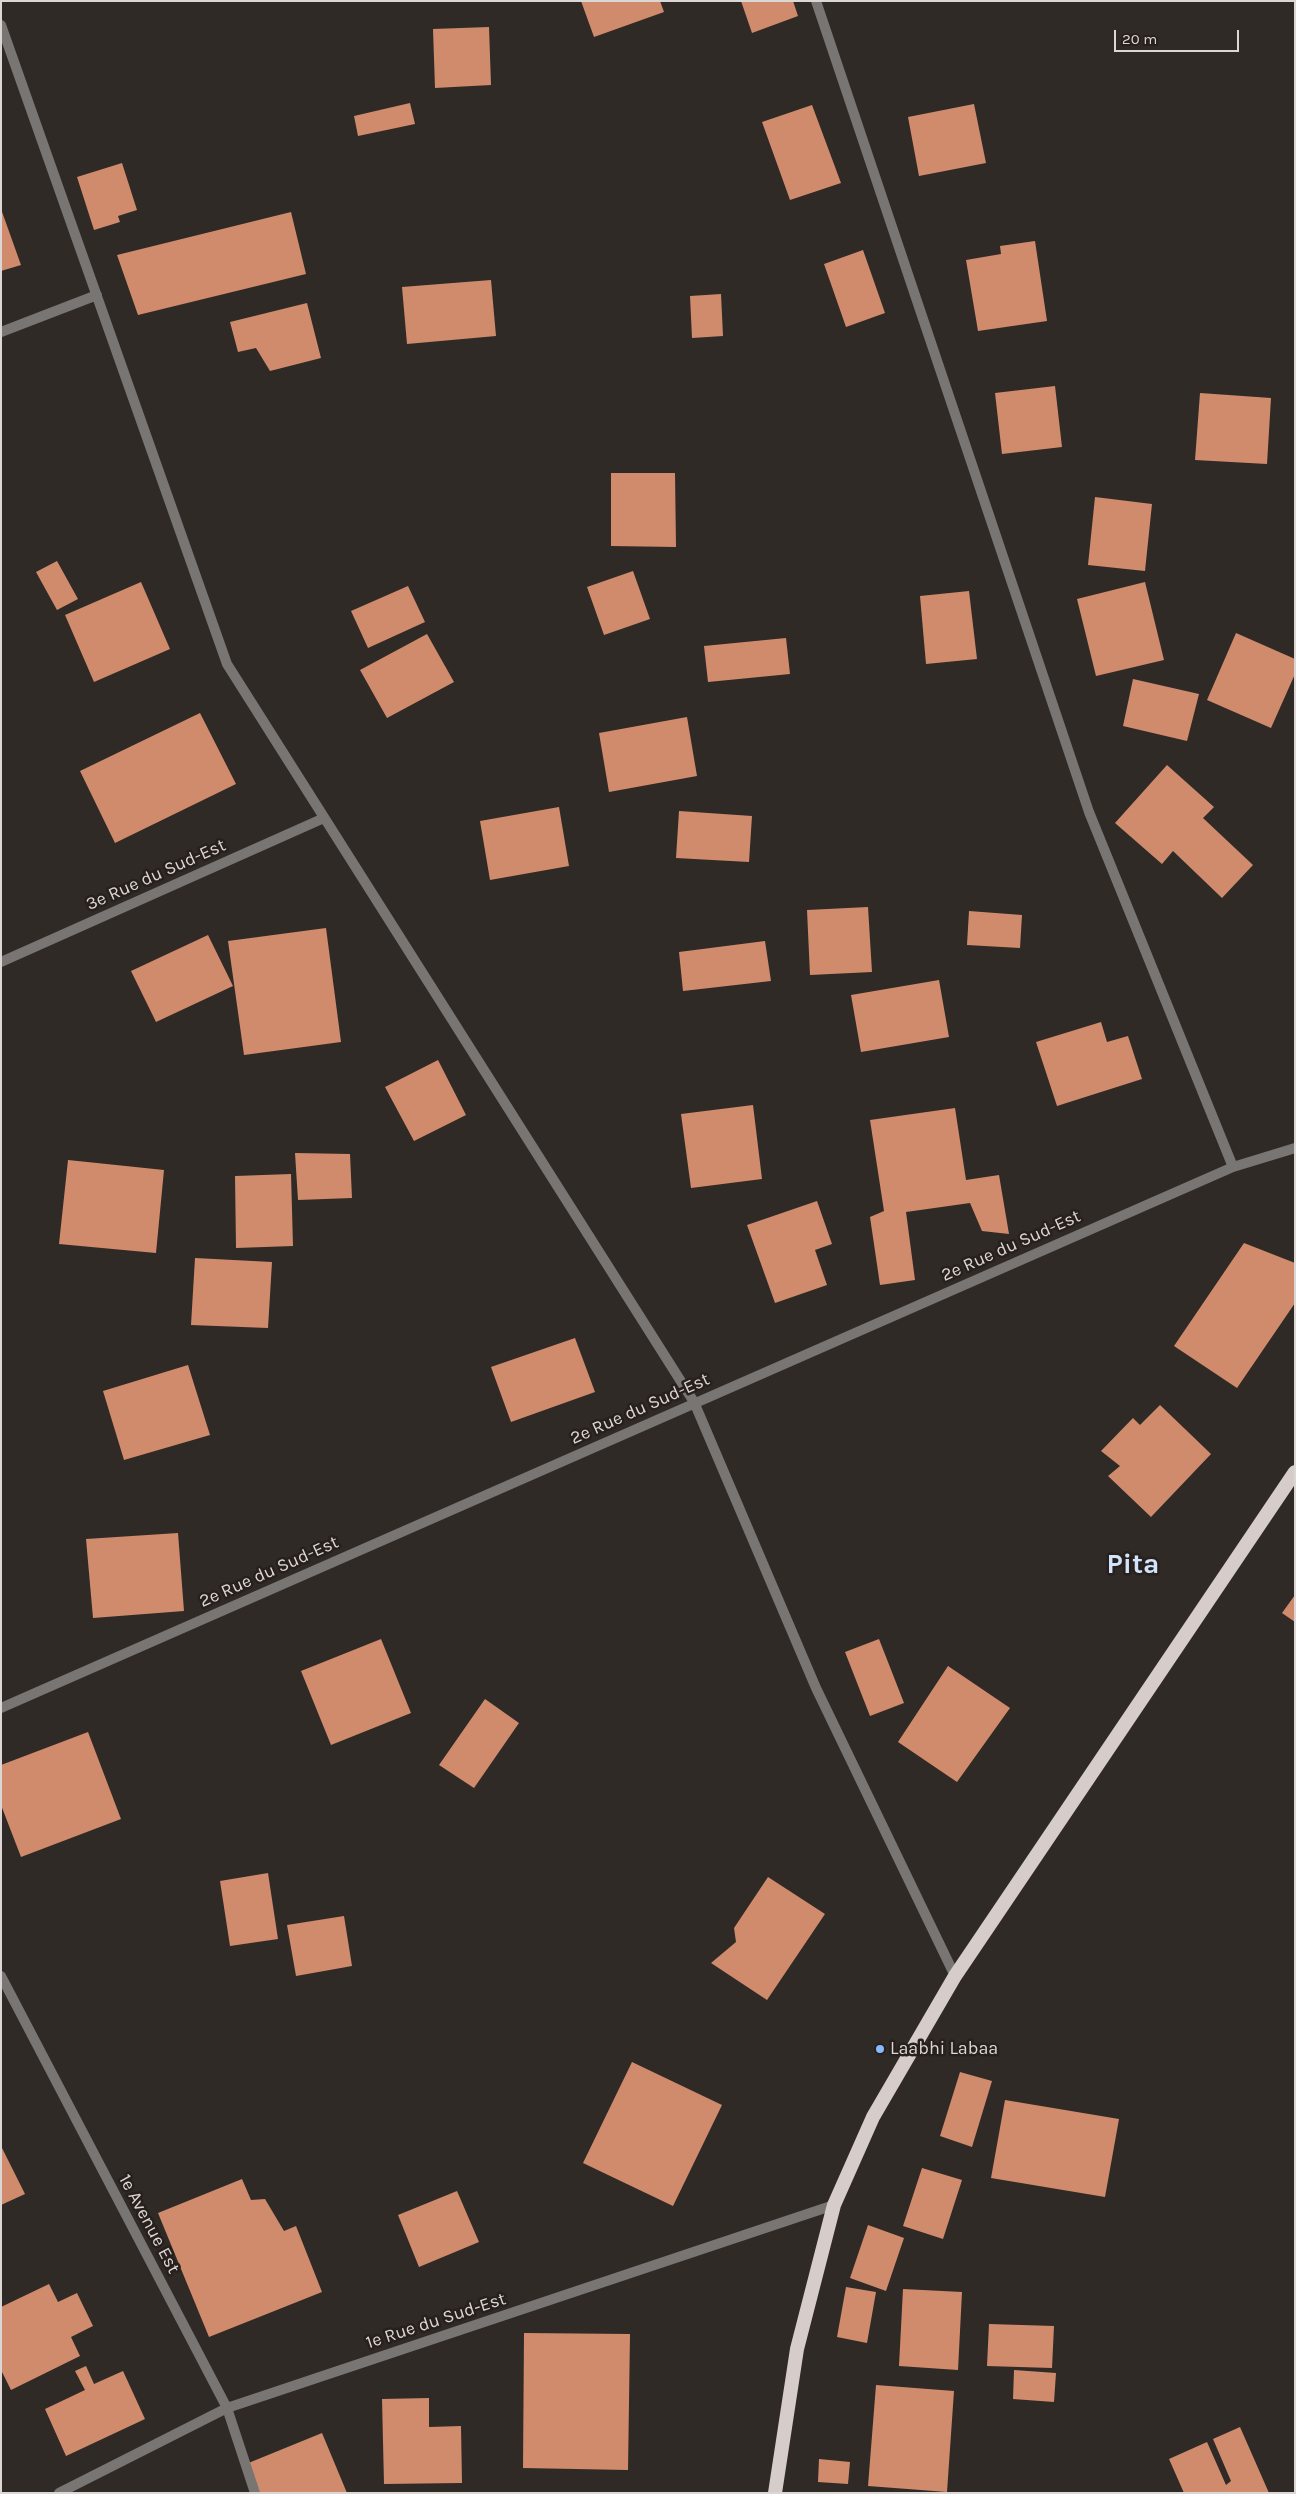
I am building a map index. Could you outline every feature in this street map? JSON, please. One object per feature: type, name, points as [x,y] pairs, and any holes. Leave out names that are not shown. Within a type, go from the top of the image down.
[{"type":"highway","points":[[775,2493],[797,2349],[834,2205],[873,2117],[955,1976],[1295,1472]]},
{"type":"street","points":[[816,1],[1090,812],[1233,1167]]},
{"type":"street","points":[[1,25],[227,664],[694,1402],[816,1688],[955,1976]]},
{"type":"street","points":[[1,332],[97,295]]},
{"type":"street","name":"3e Rue du Sud-Est","points":[[1,962],[324,818]]},
{"type":"street","name":"2e Rue du Sud-Est","points":[[1,1708],[694,1402],[1233,1167],[1295,1148]]},
{"type":"street","name":"1e Avenue Est","points":[[1,1976],[227,2408],[254,2493]]},
{"type":"street","name":"1e Rue du Sud-Est","points":[[59,2493],[227,2408],[834,2205]]},
{"type":"building","points":[[581,1],[660,1],[664,12],[594,37]]},
{"type":"building","points":[[741,1],[793,1],[798,16],[752,33]]},
{"type":"building","points":[[489,27],[491,85],[435,88],[433,29]]},
{"type":"building","points":[[410,103],[415,124],[358,136],[354,116]]},
{"type":"building","points":[[974,104],[986,163],[919,176],[908,117]]},
{"type":"building","points":[[812,105],[841,183],[790,200],[762,122]]},
{"type":"building","points":[[122,163],[137,210],[118,216],[120,222],[94,230],[77,177]]},
{"type":"building","points":[[1,209],[21,265],[1,271]]},
{"type":"building","points":[[291,212],[306,274],[138,315],[117,255]]},
{"type":"building","points":[[1035,241],[1047,321],[978,331],[966,260],[1001,254],[1000,246]]},
{"type":"building","points":[[863,250],[885,313],[846,327],[824,264]]},
{"type":"building","points":[[491,280],[496,336],[407,344],[402,287]]},
{"type":"building","points":[[721,294],[723,336],[692,338],[690,296]]},
{"type":"building","points":[[307,303],[321,358],[270,371],[256,348],[238,352],[230,322]]},
{"type":"building","points":[[1055,386],[1062,447],[1002,454],[995,393]]},
{"type":"building","points":[[1200,393],[1271,398],[1267,464],[1195,460]]},
{"type":"building","points":[[611,473],[675,473],[676,547],[611,546]]},
{"type":"building","points":[[1095,497],[1152,504],[1145,571],[1088,565]]},
{"type":"building","points":[[57,561],[78,599],[57,610],[36,572]]},
{"type":"building","points":[[633,571],[650,619],[604,635],[587,587]]},
{"type":"building","points":[[141,582],[170,649],[94,682],[65,615]]},
{"type":"building","points":[[1145,582],[1164,660],[1096,676],[1077,599]]},
{"type":"building","points":[[408,586],[425,622],[368,648],[351,611]]},
{"type":"building","points":[[969,591],[977,659],[926,664],[920,596]]},
{"type":"building","points":[[1236,633],[1295,659],[1295,674],[1271,728],[1207,700]]},
{"type":"building","points":[[427,634],[454,682],[387,718],[360,670]]},
{"type":"building","points":[[786,638],[790,674],[708,682],[704,646]]},
{"type":"building","points":[[1133,679],[1199,694],[1187,741],[1123,726]]},
{"type":"building","points":[[200,713],[236,784],[115,843],[80,771]]},
{"type":"building","points":[[687,717],[697,776],[609,792],[599,733]]},
{"type":"building","points":[[1167,765],[1214,807],[1203,818],[1253,865],[1222,898],[1173,851],[1162,864],[1115,823]]},
{"type":"building","points":[[559,807],[569,866],[490,880],[480,821]]},
{"type":"building","points":[[679,811],[752,816],[749,862],[676,858]]},
{"type":"building","points":[[868,907],[872,972],[810,975],[807,910]]},
{"type":"building","points":[[969,911],[1022,915],[1020,948],[967,945]]},
{"type":"building","points":[[326,928],[341,1042],[244,1055],[228,941]]},
{"type":"building","points":[[208,935],[233,986],[156,1022],[131,971]]},
{"type":"building","points":[[765,941],[771,981],[683,991],[679,952]]},
{"type":"building","points":[[939,980],[949,1037],[861,1052],[851,995]]},
{"type":"building","points":[[1101,1022],[1107,1042],[1128,1036],[1142,1079],[1057,1106],[1036,1042]]},
{"type":"building","points":[[438,1060],[466,1115],[414,1141],[385,1087]]},
{"type":"building","points":[[753,1105],[762,1179],[691,1188],[681,1114]]},
{"type":"building","points":[[955,1108],[966,1180],[999,1175],[1009,1234],[982,1231],[970,1203],[906,1212],[915,1280],[880,1285],[870,1217],[884,1211],[870,1120]]},
{"type":"building","points":[[295,1153],[350,1154],[352,1198],[298,1200]]},
{"type":"building","points":[[68,1160],[164,1170],[156,1253],[59,1244]]},
{"type":"building","points":[[291,1174],[293,1246],[236,1248],[235,1176]]},
{"type":"building","points":[[817,1201],[832,1244],[815,1250],[827,1285],[775,1303],[747,1225]]},
{"type":"building","points":[[1244,1243],[1295,1263],[1295,1303],[1237,1388],[1174,1346]]},
{"type":"building","points":[[195,1258],[272,1262],[268,1328],[191,1325]]},
{"type":"building","points":[[575,1338],[595,1392],[511,1422],[491,1367]]},
{"type":"building","points":[[188,1365],[210,1435],[124,1460],[103,1391]]},
{"type":"building","points":[[1160,1405],[1211,1454],[1151,1517],[1108,1476],[1120,1466],[1101,1451],[1133,1418],[1140,1425]]},
{"type":"building","points":[[178,1533],[184,1611],[93,1618],[86,1539]]},
{"type":"building","points":[[1295,1595],[1295,1622],[1282,1613]]},
{"type":"building","points":[[381,1639],[411,1713],[331,1745],[301,1671]]},
{"type":"building","points":[[879,1639],[904,1703],[870,1716],[845,1652]]},
{"type":"building","points":[[948,1666],[1010,1708],[957,1782],[898,1742]]},
{"type":"building","points":[[485,1699],[519,1723],[474,1788],[439,1765]]},
{"type":"building","points":[[88,1732],[121,1819],[21,1857],[1,1805],[1,1765]]},
{"type":"building","points":[[268,1873],[278,1939],[230,1946],[220,1881]]},
{"type":"building","points":[[768,1877],[825,1914],[767,2000],[711,1963],[736,1942],[734,1928]]},
{"type":"building","points":[[344,1916],[352,1966],[296,1976],[287,1925]]},
{"type":"building","points":[[632,2062],[722,2105],[673,2206],[583,2163]]},
{"type":"building","points":[[960,2072],[992,2081],[972,2147],[940,2136]]},
{"type":"building","points":[[1005,2100],[1119,2119],[1105,2197],[991,2178]]},
{"type":"building","points":[[1,2146],[25,2194],[1,2205]]},
{"type":"building","points":[[922,2168],[962,2180],[943,2239],[903,2226]]},
{"type":"building","points":[[242,2179],[251,2200],[265,2199],[284,2231],[296,2226],[322,2292],[209,2337],[158,2213]]},
{"type":"building","points":[[457,2191],[479,2242],[419,2267],[398,2215]]},
{"type":"building","points":[[868,2225],[904,2238],[886,2291],[850,2278]]},
{"type":"building","points":[[49,2284],[58,2302],[77,2293],[93,2326],[71,2337],[80,2356],[11,2390],[1,2370],[1,2307]]},
{"type":"building","points":[[846,2287],[876,2292],[867,2343],[837,2337]]},
{"type":"building","points":[[903,2289],[962,2292],[958,2370],[899,2366]]},
{"type":"building","points":[[989,2324],[1054,2326],[1052,2368],[987,2366]]},
{"type":"building","points":[[524,2333],[630,2334],[628,2470],[523,2468]]},
{"type":"building","points":[[86,2366],[94,2384],[123,2371],[145,2419],[66,2456],[45,2409],[85,2390],[75,2371]]},
{"type":"building","points":[[1014,2370],[1056,2373],[1054,2402],[1013,2399]]},
{"type":"building","points":[[876,2385],[954,2391],[947,2492],[868,2486]]},
{"type":"building","points":[[429,2398],[429,2427],[461,2426],[462,2483],[384,2484],[382,2399]]},
{"type":"building","points":[[1240,2427],[1269,2493],[1184,2493],[1169,2459],[1207,2442],[1226,2485],[1231,2481],[1213,2439]]},
{"type":"building","points":[[322,2433],[347,2493],[259,2493],[246,2464]]},
{"type":"building","points":[[819,2459],[850,2462],[848,2484],[818,2482]]},
{"type":"place","name":"Laabhi Labaa","points":[[880,2049]]},
{"type":"district","name":"Pita","points":[[1133,1565]]}]
